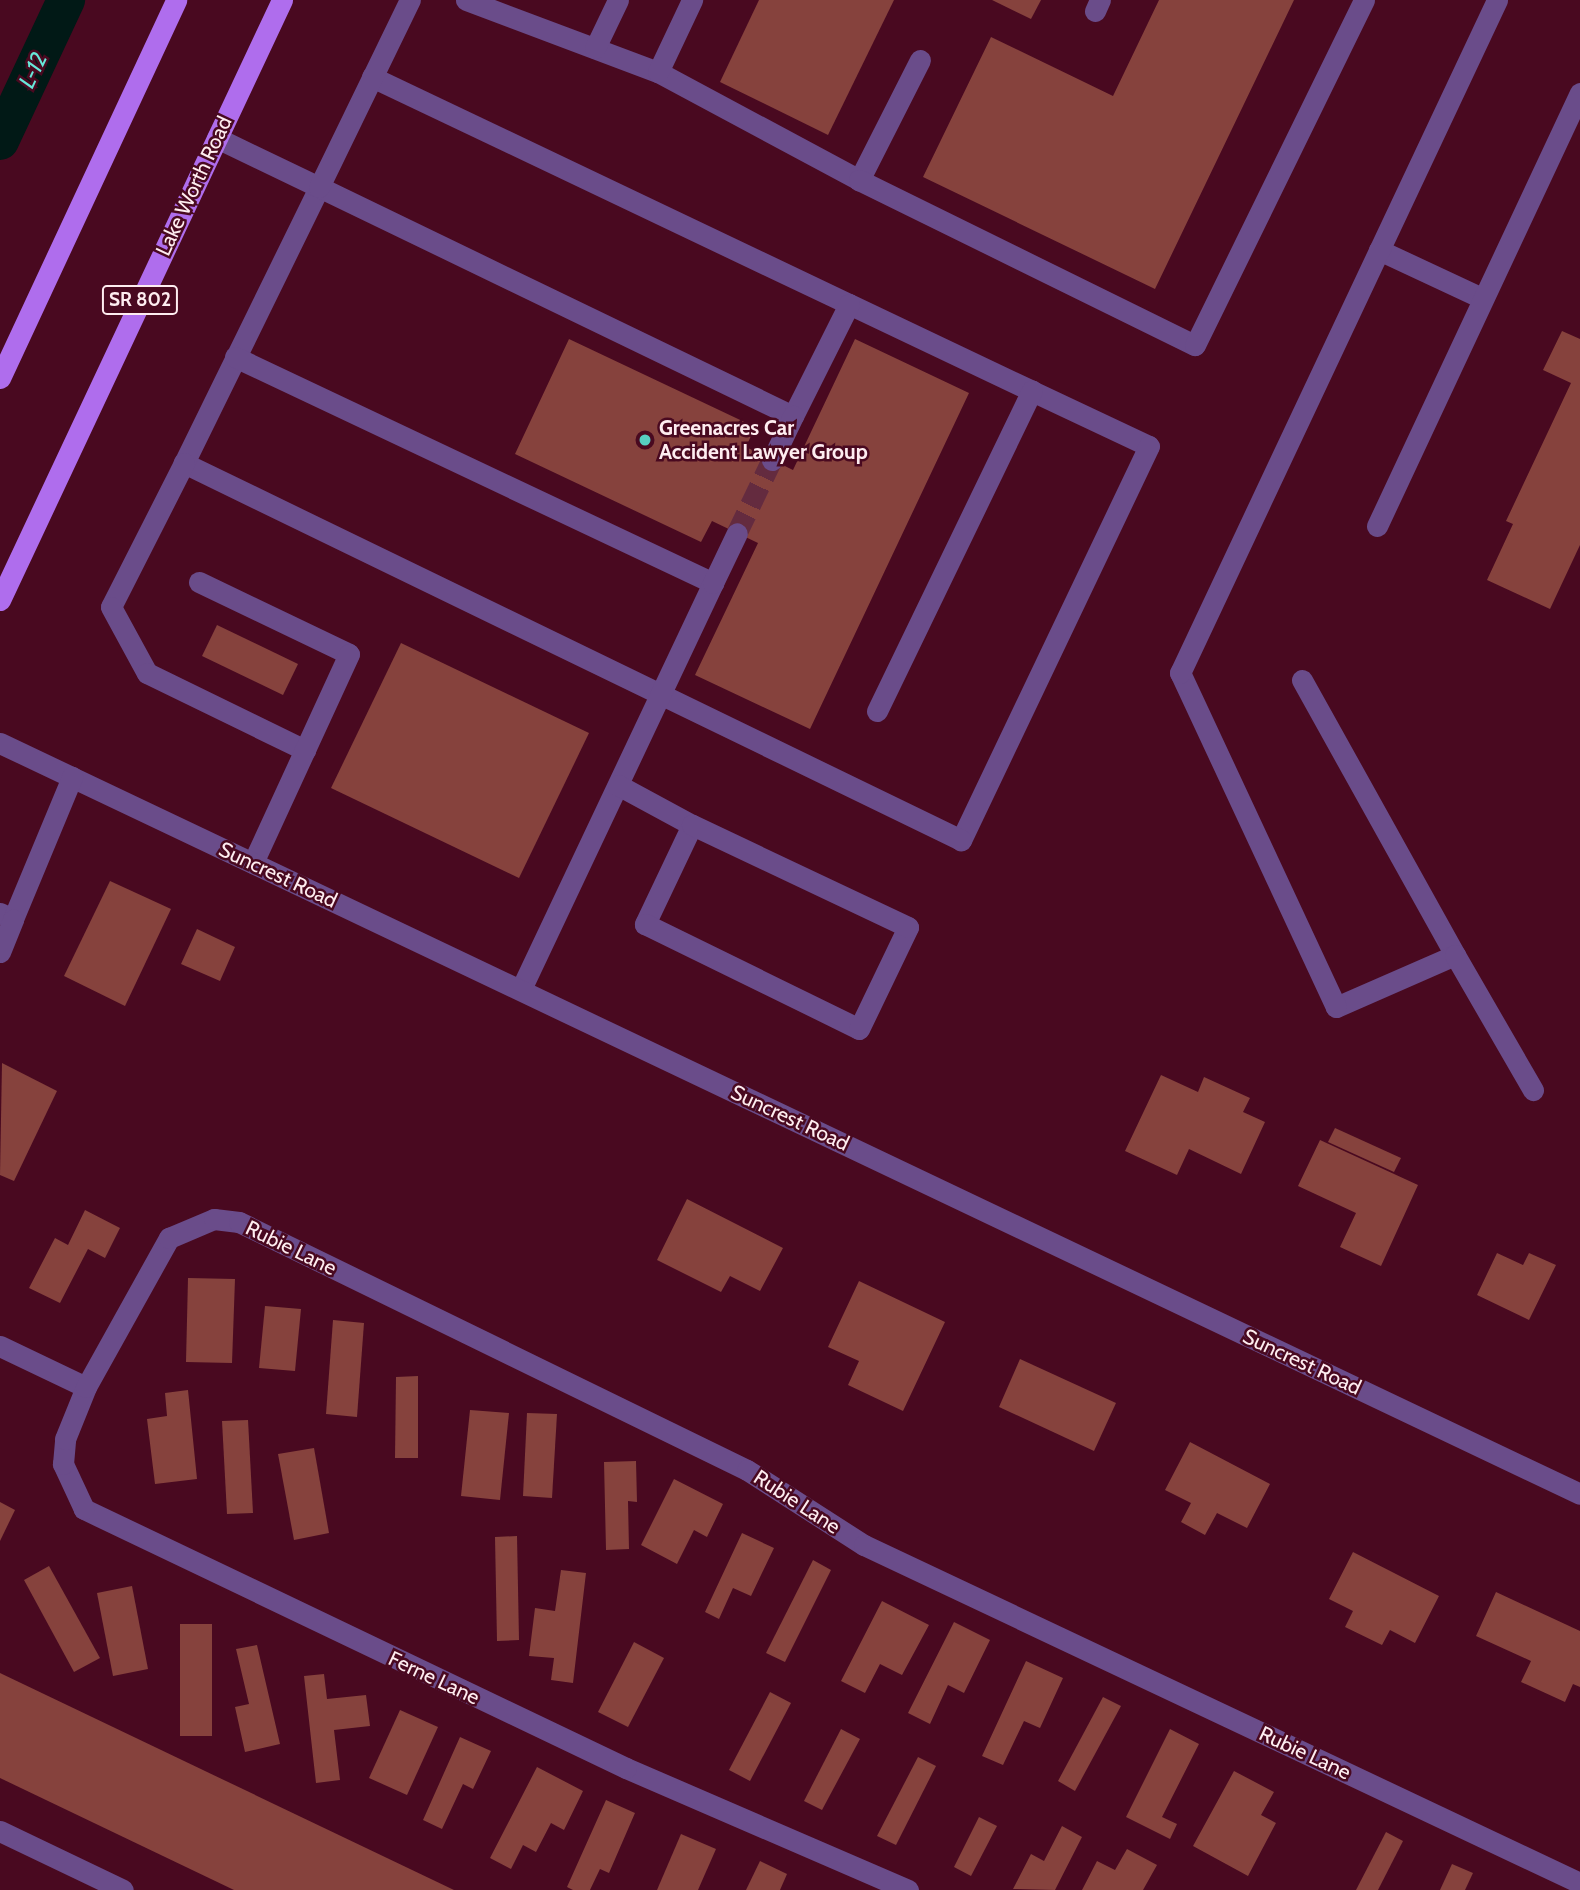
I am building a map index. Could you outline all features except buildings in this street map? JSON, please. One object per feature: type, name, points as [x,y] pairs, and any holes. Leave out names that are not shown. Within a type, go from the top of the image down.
[{"type":"main road","points":[[0,378],[176,0]]},
{"type":"main road","name":"Lake Worth Road","points":[[0,600],[282,0]]},
{"type":"street","points":[[305,750],[146,673],[111,607],[410,0]]},
{"type":"street","points":[[466,0],[658,72],[859,180],[1195,345],[1364,0]]},
{"type":"street","points":[[594,48],[618,0]]},
{"type":"street","points":[[658,72],[692,0]]},
{"type":"street","points":[[1455,955],[1336,1007],[1180,673],[1497,0]]},
{"type":"street","points":[[859,180],[920,60]]},
{"type":"street","points":[[184,463],[961,840],[1149,446],[372,77]]},
{"type":"street","points":[[1377,526],[1580,93]]},
{"type":"street","points":[[217,138],[793,416]]},
{"type":"street","points":[[1379,250],[1482,298]]},
{"type":"street","points":[[772,460],[849,304]]},
{"type":"street","points":[[235,357],[713,583]]},
{"type":"street","points":[[877,711],[1032,391]]},
{"type":"street","points":[[521,990],[737,533]]},
{"type":"street","points":[[199,582],[349,654],[253,863]]},
{"type":"street","points":[[1302,680],[1455,955],[1534,1090]]},
{"type":"street","name":"Suncrest Road","points":[[0,743],[1580,1494]]},
{"type":"street","points":[[0,952],[6,916],[72,777]]},
{"type":"street","points":[[618,785],[692,825],[908,928],[859,1029],[645,924],[692,825]]},
{"type":"street","name":"Rubie Lane","points":[[86,1387],[169,1238],[202,1222],[239,1222],[747,1470],[864,1545],[1580,1882]]},
{"type":"street","points":[[0,1346],[86,1387]]},
{"type":"street","name":"Ferne Lane","points":[[86,1387],[65,1439],[63,1464],[84,1509],[107,1524],[626,1768],[908,1890]]},
{"type":"street","points":[[0,1831],[123,1890]]},
{"type":"waterway","name":"L-12","points":[[0,141],[66,0]]},
{"type":"tunnel","points":[[737,533],[772,460]]},
{"type":"place","name":"Greenacres Car Accident Lawyer Group","points":[[645,440]]}]
